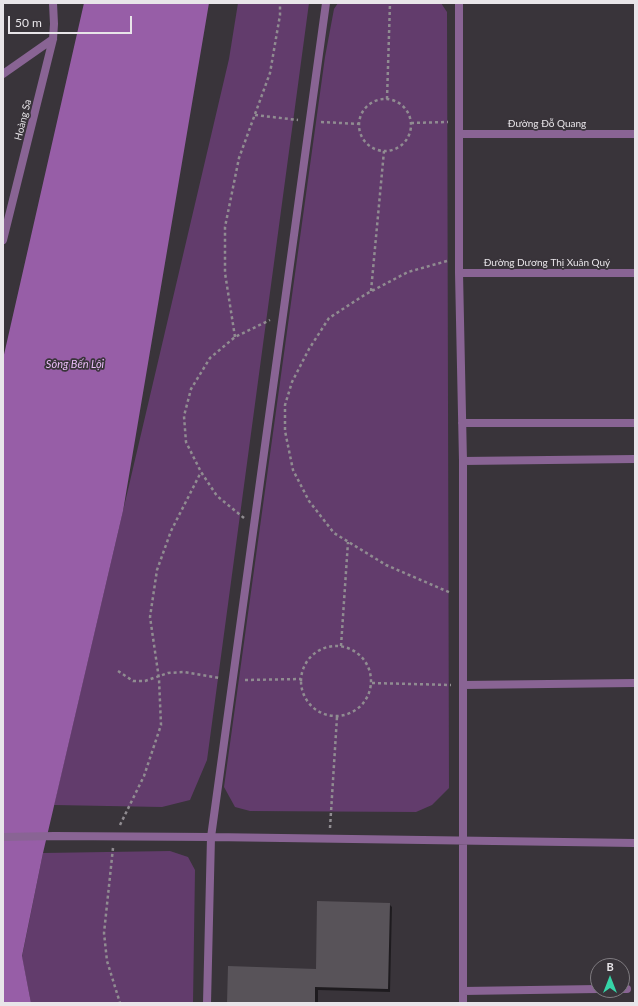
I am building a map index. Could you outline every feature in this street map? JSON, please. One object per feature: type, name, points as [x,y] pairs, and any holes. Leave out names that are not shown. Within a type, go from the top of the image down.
[{"type":"street","name":"Hoàng Sa","points":[[3,240],[53,39],[53,3]]},
{"type":"street","points":[[207,1003],[211,837],[326,3]]},
{"type":"street","points":[[459,3],[459,273],[463,462],[464,1003]]},
{"type":"street","points":[[3,74],[53,39]]},
{"type":"street","name":"Đường Đỗ Quang","points":[[459,134],[635,134]]},
{"type":"street","name":"Đường Dương Thị Xuân Quý","points":[[459,273],[635,273]]},
{"type":"street","points":[[462,423],[635,423]]},
{"type":"street","points":[[463,462],[635,460]]},
{"type":"street","points":[[464,686],[635,683]]},
{"type":"street","points":[[3,837],[114,836],[635,842]]},
{"type":"street","points":[[464,991],[590,989]]},
{"type":"path","points":[[234,337],[225,273],[225,227],[239,158],[270,73],[280,15],[280,3]]},
{"type":"path","points":[[386,99],[390,3]]},
{"type":"path","points":[[386,99],[395,101],[402,105],[407,111],[411,123],[409,134],[405,141],[399,147],[384,151],[375,149],[367,144],[359,128],[363,111],[370,104],[378,100],[386,99]]},
{"type":"path","points":[[255,115],[310,121],[360,124]]},
{"type":"path","points":[[411,123],[459,121]]},
{"type":"path","points":[[371,291],[384,151]]},
{"type":"path","points":[[459,257],[408,272],[371,291],[329,318],[309,349],[292,382],[285,405],[285,432],[293,470],[309,501],[334,533],[386,566],[463,599]]},
{"type":"path","points":[[254,526],[217,496],[200,472],[186,442],[184,416],[191,388],[210,358],[234,337],[283,314]]},
{"type":"path","points":[[120,1003],[107,961],[104,933],[114,836],[144,776],[161,724],[159,676],[150,617],[157,570],[171,531],[200,472]]},
{"type":"path","points":[[341,646],[348,542]]},
{"type":"path","points":[[329,646],[341,646],[352,649],[362,656],[369,666],[372,683],[367,700],[359,709],[337,717],[325,715],[315,710],[307,701],[302,691],[301,679],[303,668],[309,658],[318,650],[329,646]]},
{"type":"path","points":[[118,671],[133,681],[145,681],[168,672],[184,672],[233,680],[301,679]]},
{"type":"path","points":[[372,683],[464,686]]},
{"type":"path","points":[[329,838],[337,717]]},
{"type":"shaded area","points":[[238,3],[309,3],[207,760],[190,800],[162,807],[54,805],[229,59]]},
{"type":"shaded area","points":[[338,3],[441,3],[447,12],[449,788],[432,805],[416,812],[250,811],[235,807],[224,787],[325,57],[334,9]]},
{"type":"shaded area","points":[[170,851],[188,857],[195,870],[193,1003],[31,1003],[22,957],[43,853]]},
{"type":"water","name":"Sông Bến Lội","points":[[84,3],[209,3],[123,511],[43,853],[22,956],[31,1003],[3,1003],[3,359]]},
{"type":"building","points":[[317,901],[390,903],[388,989],[315,987],[315,1003],[227,1003],[228,966],[316,969]]}]
